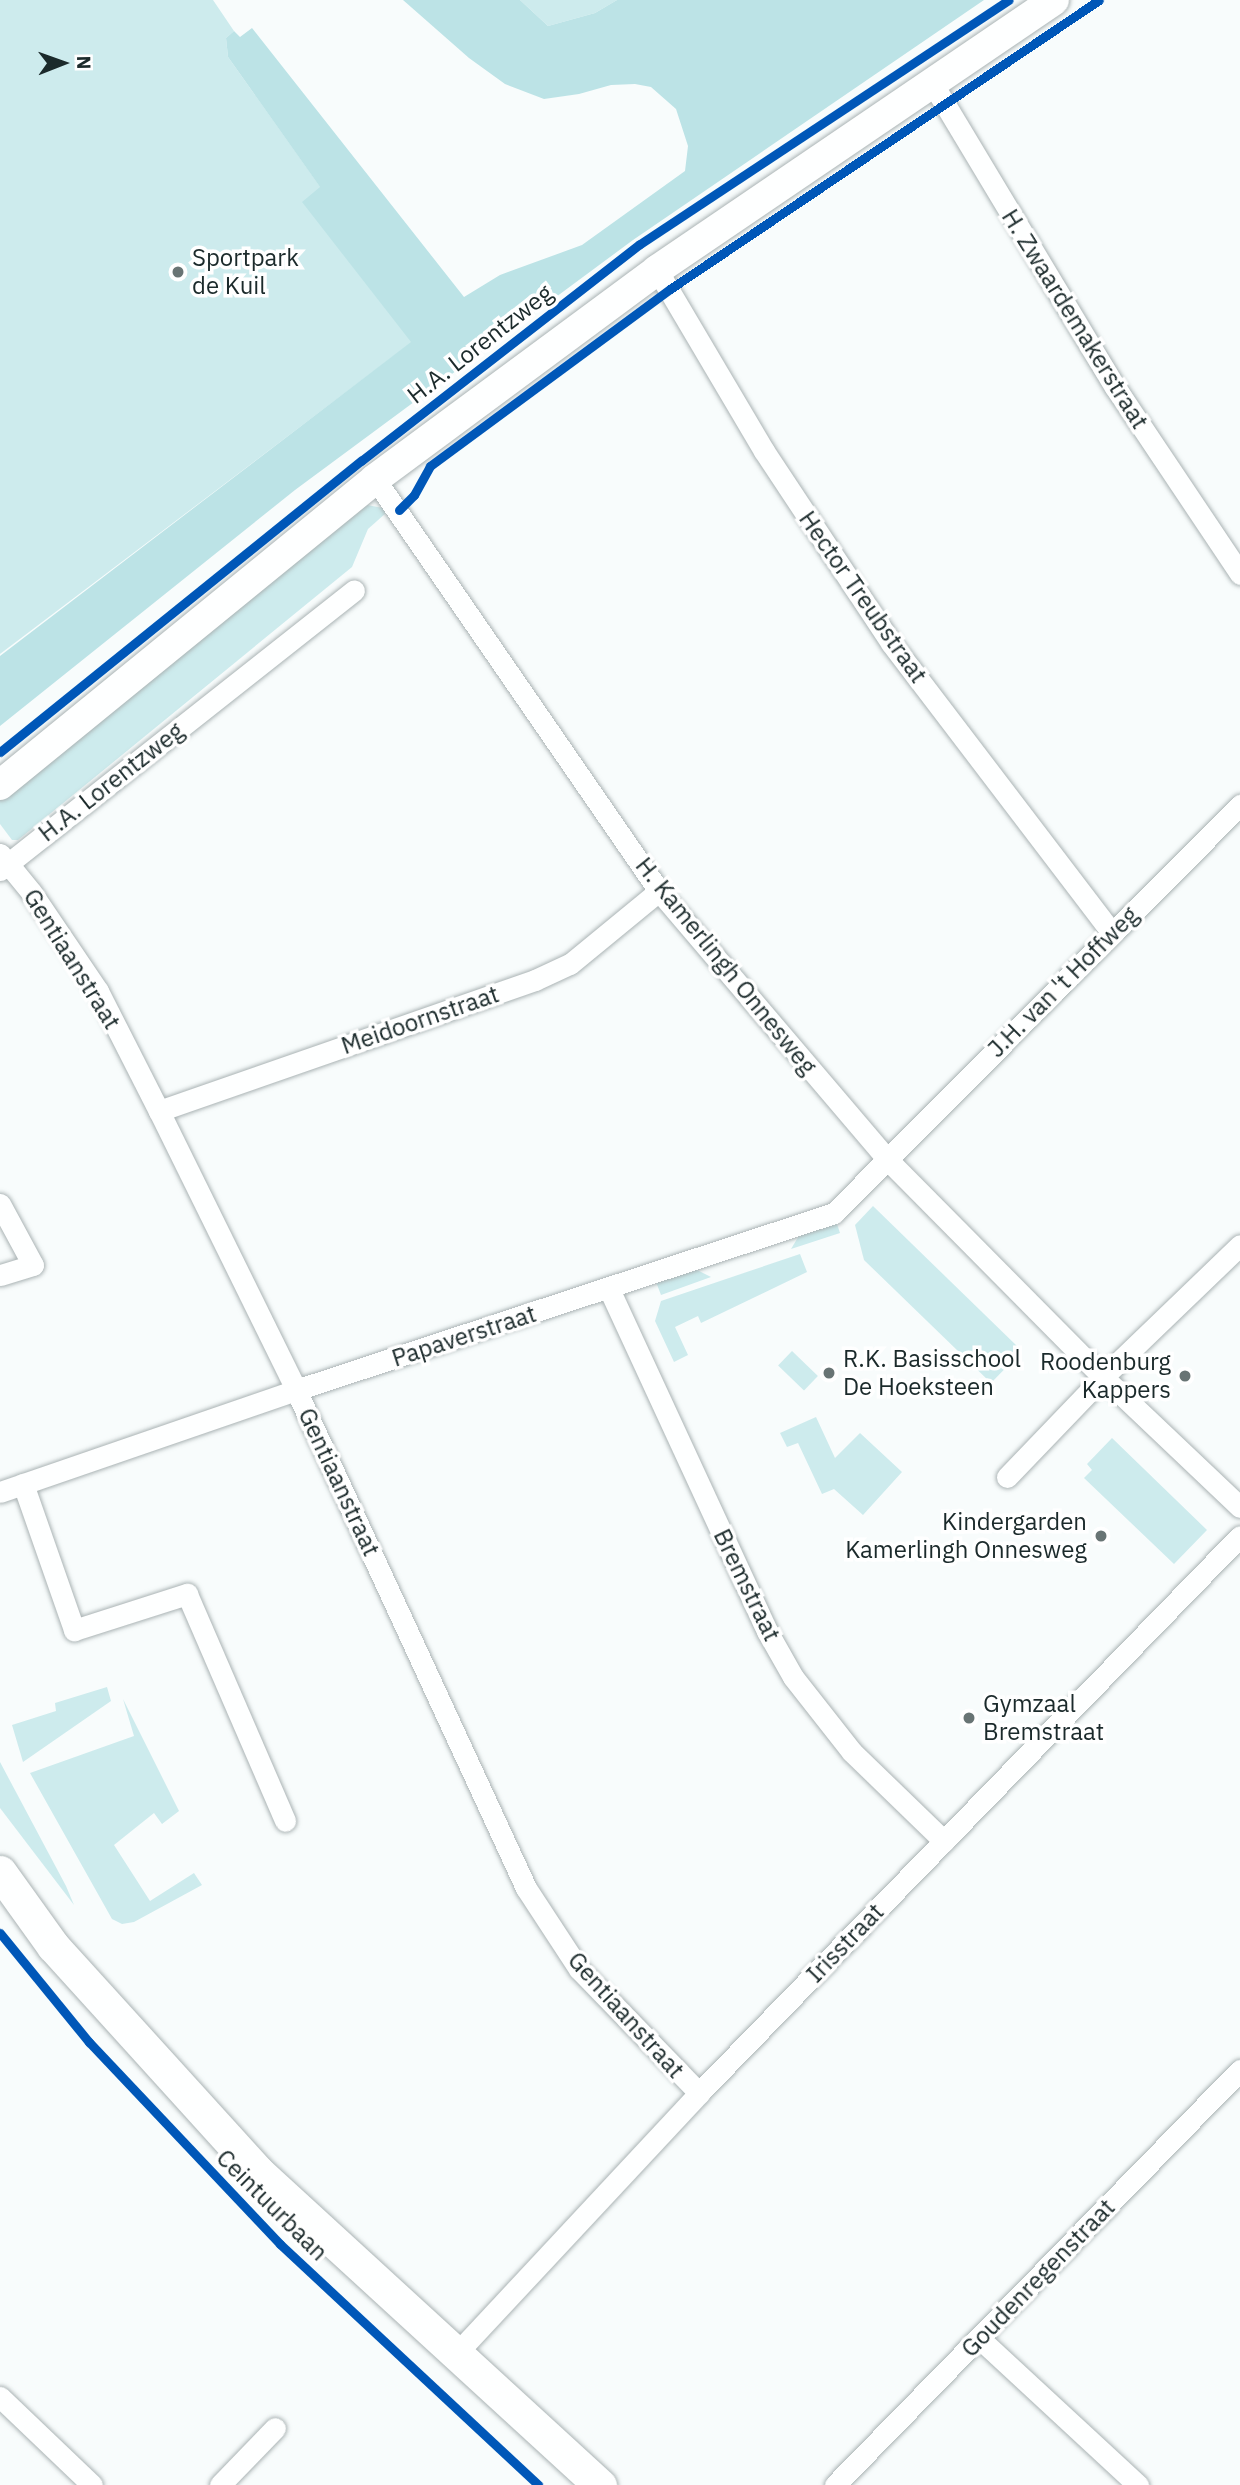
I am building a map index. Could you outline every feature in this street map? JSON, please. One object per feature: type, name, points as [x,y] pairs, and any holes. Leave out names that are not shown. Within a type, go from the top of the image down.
[{"type":"main road","name":"Ceintuurbaan","points":[[0,1872],[53,1946],[258,2172],[600,2485]]},
{"type":"street","name":"H.A. Lorentzweg","points":[[0,785],[375,479],[657,270],[931,81],[1054,0]]},
{"type":"street","name":"H. Zwaardemakerstraat","points":[[931,81],[1115,387],[1240,574]]},
{"type":"street","name":"Hector Treubstraat","points":[[657,270],[764,451],[891,643],[1112,933]]},
{"type":"street","name":"H. Kamerlingh Onnesweg","points":[[375,479],[660,891],[887,1159],[1102,1377],[1240,1507]]},
{"type":"street","name":"H.A. Lorentzweg","points":[[3,863],[354,590]]},
{"type":"street","name":"J.H. van 't Hoffweg","points":[[887,1159],[1240,805]]},
{"type":"street","name":"Gentiaanstraat","points":[[3,863],[98,991],[296,1390],[526,1888],[579,1969],[699,2094]]},
{"type":"street","name":"Meidoornstraat","points":[[159,1111],[570,964],[660,891]]},
{"type":"street","name":"Papaverstraat","points":[[0,1492],[296,1390],[834,1213],[887,1159]]},
{"type":"street","points":[[0,1204],[33,1265],[0,1275]]},
{"type":"street","points":[[1007,1476],[1102,1377],[1240,1245]]},
{"type":"street","name":"Bremstraat","points":[[609,1289],[767,1631],[793,1677],[852,1752],[944,1841]]},
{"type":"street","points":[[23,1484],[74,1630],[187,1594],[285,1821]]},
{"type":"street","name":"Irisstraat","points":[[455,2355],[699,2094],[1240,1536]]},
{"type":"street","name":"Goudenregenstraat","points":[[835,2485],[1235,2084]]},
{"type":"street","points":[[979,2338],[1138,2485]]},
{"type":"street","points":[[0,2397],[92,2485]]},
{"type":"street","points":[[220,2485],[275,2428]]},
{"type":"shaded area","name":"Sportpark de Kuil","points":[[0,0],[213,0],[234,31],[226,38],[228,57],[321,188],[303,202],[412,342],[0,654]]},
{"type":"shaded area","points":[[403,0],[520,0],[548,26],[595,13],[617,0],[984,0],[633,240],[295,490],[0,726],[0,656],[411,342],[302,202],[320,187],[228,57],[226,38],[234,31],[240,37],[252,28],[464,297],[500,275],[582,245],[685,171],[688,146],[676,109],[651,87],[635,84],[611,85],[579,94],[544,99],[505,84],[469,58]]},
{"type":"shaded area","points":[[520,0],[617,0],[595,13],[548,26]]},
{"type":"shaded area","points":[[367,505],[383,508],[386,513],[368,529],[352,567],[18,840],[12,840],[0,824],[0,800]]},
{"type":"shaded area","points":[[873,1206],[1022,1351],[991,1383],[864,1260],[855,1225]]},
{"type":"shaded area","points":[[836,1221],[840,1233],[791,1249],[800,1234]]},
{"type":"shaded area","points":[[800,1254],[807,1272],[701,1323],[698,1316],[675,1327],[688,1355],[674,1362],[655,1321],[661,1301]]},
{"type":"shaded area","points":[[695,1269],[711,1277],[661,1295],[656,1282]]},
{"type":"shaded area","points":[[792,1351],[818,1376],[804,1390],[778,1365]]},
{"type":"shaded area","points":[[816,1417],[835,1458],[860,1433],[902,1472],[863,1515],[834,1489],[822,1494],[798,1443],[787,1447],[780,1433]]},
{"type":"shaded area","points":[[1112,1438],[1207,1530],[1174,1564],[1084,1478],[1092,1470],[1087,1464]]},
{"type":"shaded area","points":[[107,1687],[111,1701],[23,1762],[12,1725],[56,1711],[55,1703]]},
{"type":"shaded area","points":[[123,1699],[179,1811],[162,1824],[154,1813],[114,1845],[150,1901],[194,1873],[202,1885],[134,1922],[122,1924],[112,1919],[30,1773],[134,1736]]},
{"type":"shaded area","points":[[0,1762],[66,1886],[74,1905],[0,1808]]},
{"type":"cycle path","points":[[0,752],[361,461],[640,244],[1008,0]]},
{"type":"cycle path","points":[[399,510],[414,495],[430,466],[670,289],[1099,0]]},
{"type":"cycle path","points":[[0,1933],[89,2042],[280,2244],[538,2485]]},
{"type":"place","name":"Sportpark de Kuil","points":[[178,272]]},
{"type":"place","name":"R.K. Basisschool De Hoeksteen","points":[[829,1373]]},
{"type":"place","name":"Roodenburg Kappers","points":[[1185,1376]]},
{"type":"place","name":"Kindergarden Kamerlingh Onnesweg","points":[[1101,1536]]},
{"type":"place","name":"Gymzaal Bremstraat","points":[[969,1718]]}]
